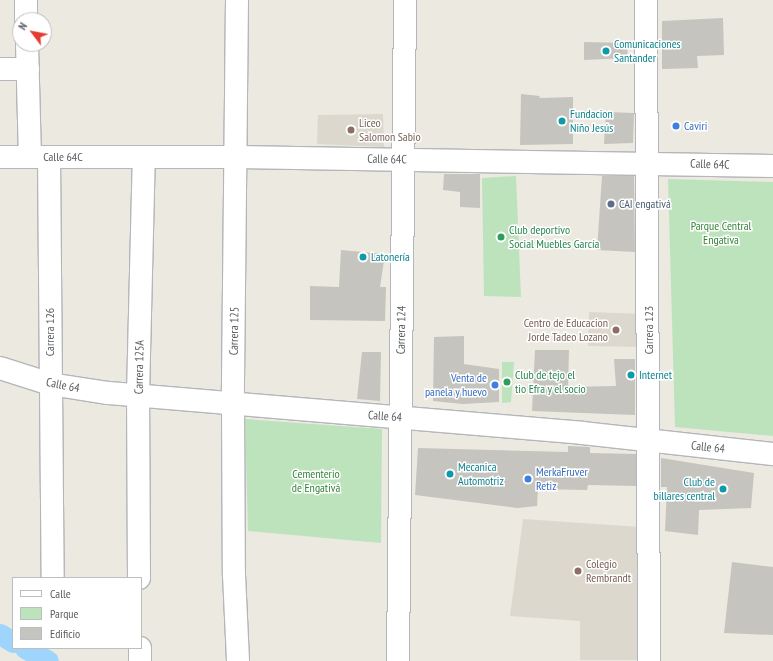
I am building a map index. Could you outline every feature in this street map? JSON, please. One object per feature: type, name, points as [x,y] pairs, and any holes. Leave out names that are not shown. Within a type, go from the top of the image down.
[{"type":"street","points":[[26,0],[26,12]]},
{"type":"street","name":"Carrera 125","points":[[237,0],[237,157],[233,405],[234,575],[238,661]]},
{"type":"street","name":"Carrera 124","points":[[398,661],[405,0]]},
{"type":"street","name":"Carrera 123","points":[[646,0],[649,162],[649,661]]},
{"type":"street","name":"Carrera 126","points":[[27,52],[28,69],[40,157],[50,384],[53,577]]},
{"type":"street","points":[[0,69],[28,69]]},
{"type":"street","name":"Calle 64C","points":[[0,157],[237,157],[649,162],[773,166]]},
{"type":"street","name":"Carrera 125A","points":[[139,577],[138,395],[144,157]]},
{"type":"street","name":"Calle 64","points":[[0,368],[50,384],[138,395],[233,405],[400,417],[773,454]]},
{"type":"street","points":[[140,649],[140,661]]},
{"type":"shaded area","name":"Liceo Salomon Sabio","points":[[383,114],[384,147],[317,144],[318,115]]},
{"type":"shaded area","name":"Centro de Educacion Jorde Tadeo Lozano","points":[[589,312],[644,314],[642,347],[588,346]]},
{"type":"shaded area","name":"Colegio Rembrandt","points":[[523,519],[641,527],[638,660],[580,660],[580,621],[510,616]]},
{"type":"green space","name":"Club deportivo Social Muebles García","points":[[516,176],[521,297],[484,296],[482,178]]},
{"type":"green space","name":"Parque Central Engativa","points":[[668,179],[773,182],[773,436],[675,427]]},
{"type":"green space","name":"Club de tejo el tio Efra y el socio","points":[[502,362],[514,362],[511,402],[502,403]]},
{"type":"green space","name":"Cementerio de Engativá","points":[[245,419],[382,429],[381,543],[248,531]]},
{"type":"building","points":[[723,18],[724,55],[697,56],[698,68],[662,69],[662,21]]},
{"type":"building","name":"Comunicaciones Santander","points":[[584,42],[628,43],[627,58],[584,60]]},
{"type":"building","points":[[521,94],[540,96],[539,98],[573,97],[573,144],[520,145]]},
{"type":"building","points":[[606,112],[634,113],[633,143],[604,144]]},
{"type":"building","points":[[444,174],[480,174],[480,208],[460,207],[460,192],[443,190]]},
{"type":"building","name":"CAI engativá","points":[[602,176],[634,176],[635,252],[597,250]]},
{"type":"building","points":[[341,250],[385,254],[380,287],[386,287],[385,321],[310,320],[310,286],[339,287]]},
{"type":"building","points":[[464,336],[464,364],[499,369],[499,402],[463,404],[433,401],[434,337]]},
{"type":"building","points":[[535,350],[569,350],[568,387],[616,386],[614,359],[635,359],[635,415],[532,411]]},
{"type":"building","points":[[362,352],[381,352],[380,401],[357,399]]},
{"type":"building","points":[[568,446],[590,447],[590,453],[636,454],[636,486],[588,485],[587,490],[538,489],[537,506],[517,508],[415,495],[418,448],[568,452]]},
{"type":"building","points":[[661,458],[754,473],[751,508],[699,510],[698,535],[665,531],[667,487],[661,487]]},
{"type":"building","points":[[732,562],[773,567],[773,635],[724,633]]},
{"type":"waterway","points":[[0,634],[12,641]]},
{"type":"waterway","points":[[27,649],[48,661]]},
{"type":"place","name":"Comunicaciones Santander","points":[[606,51]]},
{"type":"place","name":"Fundacion Niño Jesús","points":[[562,121]]},
{"type":"place","name":"Caviri","points":[[676,126]]},
{"type":"place","name":"Liceo Salomon Sabio","points":[[351,130]]},
{"type":"place","name":"CAI engativá","points":[[611,204]]},
{"type":"place","name":"Club deportivo Social Muebles García","points":[[501,237]]},
{"type":"place","name":"Latonería","points":[[363,257]]},
{"type":"place","name":"Centro de Educacion Jorde Tadeo Lozano","points":[[616,330]]},
{"type":"place","name":"Internet","points":[[631,375]]},
{"type":"place","name":"Club de tejo el tio Efra y el socio","points":[[507,382]]},
{"type":"place","name":"Venta de panela y huevo","points":[[495,385]]},
{"type":"place","name":"Mecanica Automotriz","points":[[450,474]]},
{"type":"place","name":"MerkaFruver Retiz","points":[[528,479]]},
{"type":"place","name":"Club de billares central","points":[[723,489]]},
{"type":"place","name":"Colegio Rembrandt","points":[[578,571]]}]
